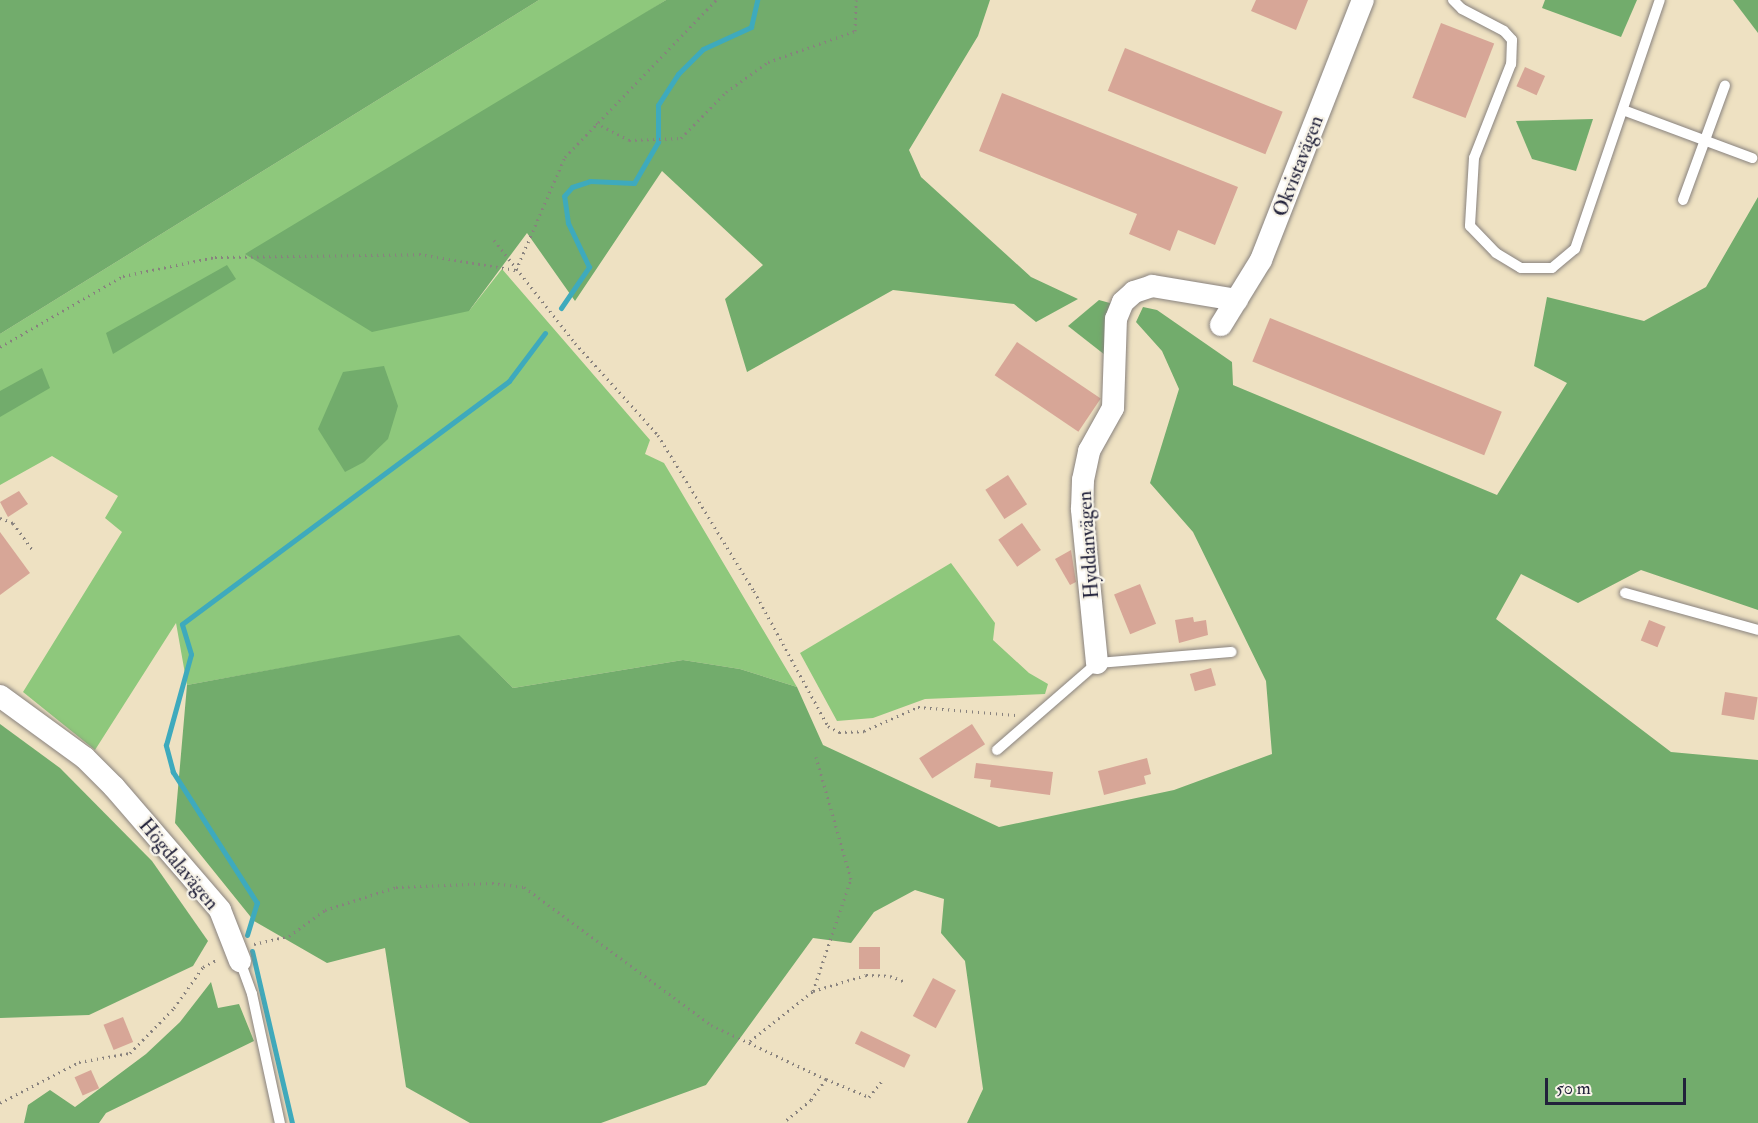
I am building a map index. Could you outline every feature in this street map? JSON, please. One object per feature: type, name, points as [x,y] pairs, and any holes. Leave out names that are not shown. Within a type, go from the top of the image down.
[{"type":"street","name":"Okvistavägen","points":[[1221,325],[1261,260],[1363,0]]},
{"type":"street","name":"Hyddanvägen","points":[[1097,663],[1083,490],[1089,451],[1113,408],[1116,319],[1123,302],[1134,292],[1152,286],[1236,300]]},
{"type":"street","name":"Högdalavägen","points":[[0,696],[85,758],[114,787],[220,910],[238,955]]},
{"type":"lane","points":[[1453,0],[1462,9],[1504,31],[1512,40],[1511,64],[1474,158],[1470,226],[1496,253],[1521,268],[1552,268],[1575,249],[1660,0]]},
{"type":"lane","points":[[1683,200],[1725,85]]},
{"type":"lane","points":[[1623,110],[1752,158]]},
{"type":"lane","points":[[1625,593],[1758,630]]},
{"type":"lane","points":[[997,750],[1097,663],[1233,652]]},
{"type":"lane","name":"Högdalavägen","points":[[238,955],[252,994],[280,1123]]},
{"type":"path","points":[[516,270],[565,158],[716,0]]},
{"type":"path","points":[[596,123],[629,140],[681,138],[726,92],[768,62],[855,31],[856,0]]},
{"type":"path","points":[[494,240],[575,344],[658,435],[754,591],[828,726],[839,732],[864,731],[918,707],[1035,717]]},
{"type":"path","points":[[0,347],[123,276],[215,257],[419,254],[516,270]]},
{"type":"path","points":[[0,518],[13,524],[32,549]]},
{"type":"path","points":[[813,991],[851,879],[816,757]]},
{"type":"path","points":[[0,1103],[79,1062],[130,1053],[174,1008],[203,967],[289,936],[325,910],[396,887],[492,883],[524,887],[711,1025],[869,1097],[883,1080]]},
{"type":"path","points":[[750,1041],[813,991],[866,975],[890,976],[903,981]]},
{"type":"path","points":[[783,1123],[811,1100],[826,1079]]},
{"type":"green space","points":[[0,0],[539,0],[0,334]]},
{"type":"green space","points":[[539,0],[666,0],[602,41],[469,311],[502,269],[650,440],[645,454],[664,463],[797,687],[740,669],[683,660],[513,688],[459,636],[187,685],[176,623],[95,750],[23,692],[122,532],[105,518],[118,496],[52,456],[0,485],[0,334]]},
{"type":"green space","points":[[666,0],[990,0],[978,36],[909,150],[921,177],[1031,277],[1078,299],[1036,322],[1014,304],[893,290],[747,372],[725,299],[763,265],[662,171],[575,301],[527,233],[469,311],[372,332],[245,254]]},
{"type":"green space","points":[[1545,0],[1637,0],[1621,37],[1542,8]]},
{"type":"green space","points":[[1733,0],[1758,0],[1758,33]]},
{"type":"green space","points":[[1593,119],[1576,171],[1532,159],[1516,121]]},
{"type":"green space","points":[[1758,197],[1758,610],[1641,570],[1578,603],[1521,574],[1496,619],[1671,752],[1758,760],[1758,1123],[967,1123],[983,1089],[965,961],[941,933],[944,899],[915,890],[874,912],[851,943],[813,938],[706,1085],[601,1123],[470,1123],[406,1087],[385,948],[327,963],[254,921],[175,823],[187,685],[459,635],[513,688],[683,660],[740,669],[797,687],[823,745],[999,827],[1174,790],[1272,754],[1266,681],[1193,532],[1150,483],[1179,389],[1162,351],[1136,322],[1143,307],[1157,310],[1232,362],[1233,385],[1497,495],[1567,383],[1534,366],[1547,297],[1644,321],[1706,287]]},
{"type":"green space","points":[[227,265],[236,279],[113,354],[106,333]]},
{"type":"green space","points":[[1099,300],[1117,305],[1105,355],[1068,326]]},
{"type":"green space","points":[[384,366],[398,406],[388,439],[364,462],[345,472],[318,429],[343,372]]},
{"type":"green space","points":[[42,368],[50,388],[0,417],[0,391]]},
{"type":"green space","points":[[951,563],[995,623],[993,640],[1029,673],[1048,684],[1045,694],[925,699],[873,718],[837,721],[800,653]]},
{"type":"green space","points":[[0,724],[60,768],[152,861],[208,941],[193,966],[89,1015],[0,1018]]},
{"type":"green space","points":[[211,982],[218,1008],[239,1004],[254,1041],[106,1113],[99,1123],[24,1123],[28,1105],[50,1090],[75,1107],[146,1054],[180,1022]]},
{"type":"building","points":[[1256,0],[1308,0],[1296,30],[1251,11]]},
{"type":"building","points":[[1441,23],[1494,43],[1466,118],[1412,98]]},
{"type":"building","points":[[1125,48],[1283,112],[1265,154],[1108,91]]},
{"type":"building","points":[[1525,67],[1545,76],[1537,95],[1516,86]]},
{"type":"building","points":[[1002,93],[1238,187],[1215,245],[1178,230],[1170,251],[1129,234],[1137,214],[979,151]]},
{"type":"building","points":[[1270,318],[1502,412],[1484,455],[1252,362]]},
{"type":"building","points":[[1017,342],[1101,398],[1078,432],[995,375]]},
{"type":"building","points":[[1008,475],[1027,504],[1004,519],[985,490]]},
{"type":"building","points":[[19,491],[28,504],[8,517],[0,502]]},
{"type":"building","points":[[1022,523],[1041,550],[1017,567],[998,540]]},
{"type":"building","points":[[0,532],[30,573],[0,595]]},
{"type":"building","points":[[1071,550],[1076,582],[1070,585],[1055,559]]},
{"type":"building","points":[[1140,584],[1156,624],[1130,634],[1114,594]]},
{"type":"building","points":[[1193,617],[1194,622],[1206,620],[1208,635],[1179,643],[1175,620]]},
{"type":"building","points":[[1649,620],[1666,627],[1657,647],[1641,640]]},
{"type":"building","points":[[1211,668],[1216,685],[1195,691],[1190,674]]},
{"type":"building","points":[[1725,692],[1758,697],[1754,720],[1721,715]]},
{"type":"building","points":[[972,724],[985,744],[932,778],[919,758]]},
{"type":"building","points":[[1147,758],[1151,774],[1144,776],[1146,784],[1104,795],[1098,771]]},
{"type":"building","points":[[976,763],[1053,772],[1050,795],[990,787],[991,780],[974,778]]},
{"type":"building","points":[[859,947],[880,947],[880,969],[859,969]]},
{"type":"building","points":[[933,978],[956,990],[936,1028],[913,1016]]},
{"type":"building","points":[[123,1017],[133,1042],[114,1050],[104,1025]]},
{"type":"building","points":[[861,1031],[910,1055],[904,1068],[855,1044]]},
{"type":"building","points":[[91,1070],[99,1088],[83,1096],[75,1077]]},
{"type":"waterway","points":[[561,308],[589,267],[568,223],[564,196],[572,187],[590,181],[634,183],[658,142],[658,105],[678,74],[703,49],[751,27],[757,0]]},
{"type":"waterway","points":[[247,935],[257,903],[173,772],[166,745],[191,654],[182,624],[509,381],[545,333]]},
{"type":"waterway","points":[[252,951],[292,1123]]}]
